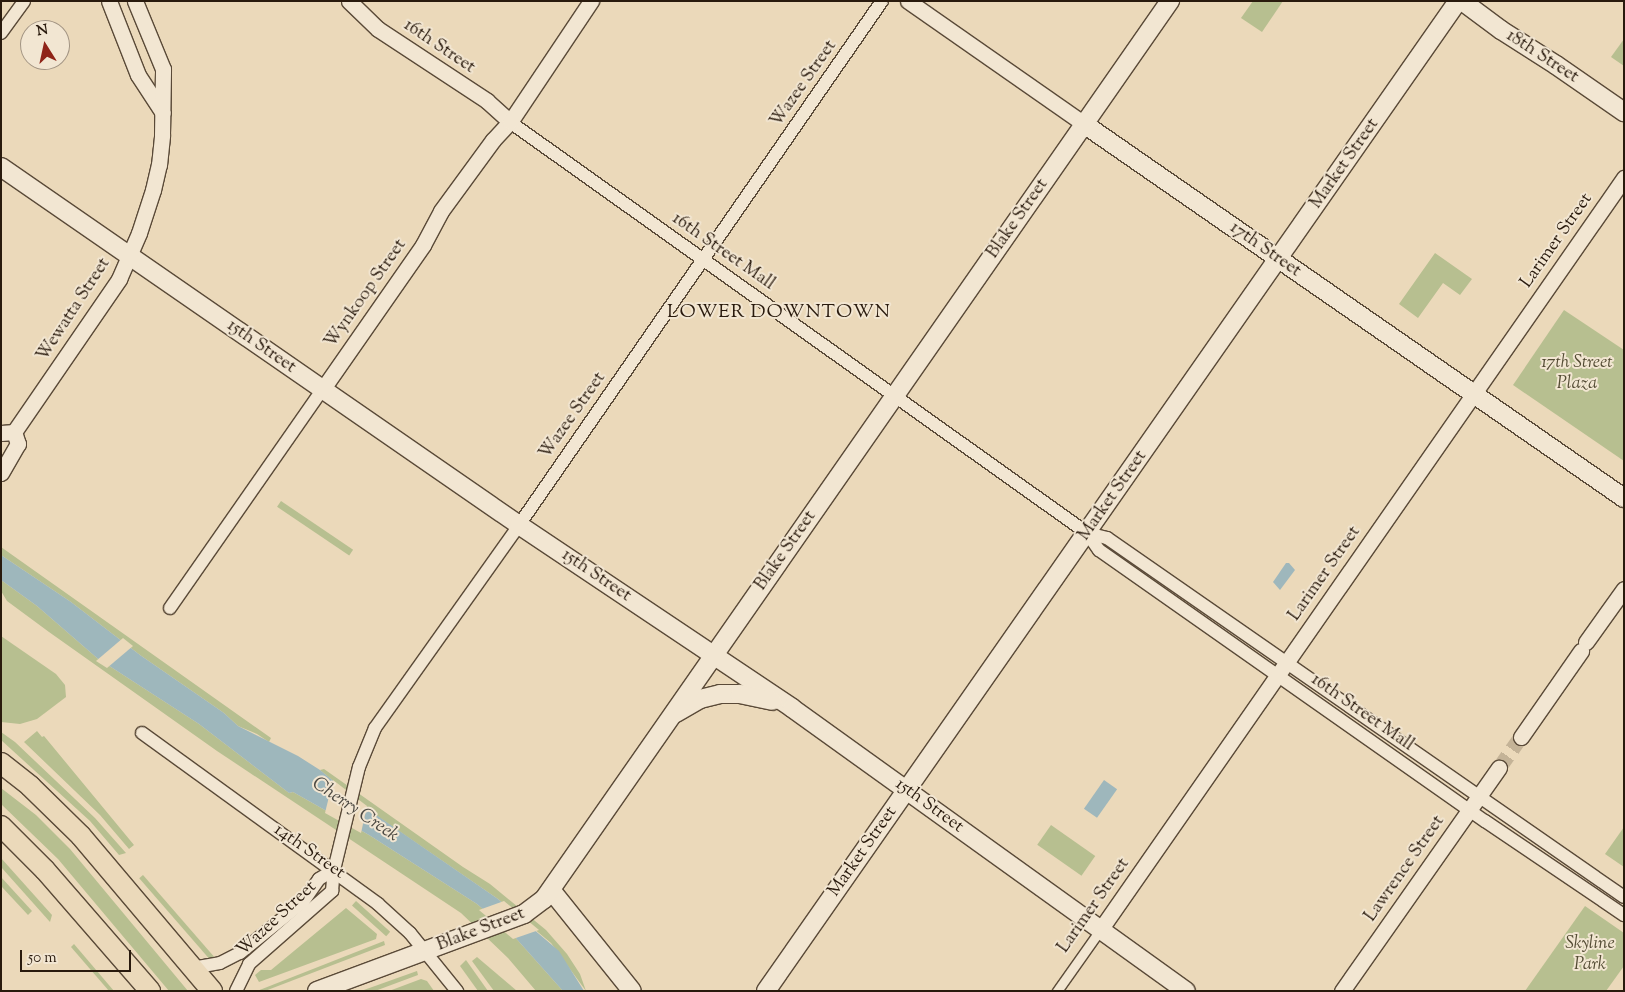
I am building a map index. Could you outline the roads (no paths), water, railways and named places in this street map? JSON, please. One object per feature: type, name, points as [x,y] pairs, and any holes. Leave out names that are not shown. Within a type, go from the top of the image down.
[{"type":"main road","name":"Blake Street","points":[[317,991],[524,914],[536,907],[551,890],[1170,1]]},
{"type":"main road","name":"18th Street","points":[[1460,1],[1624,112]]},
{"type":"main road","name":"Market Street","points":[[766,991],[1460,1]]},
{"type":"main road","name":"17th Street","points":[[1084,124],[1624,498]]},
{"type":"main road","name":"15th Street","points":[[1,167],[519,525],[792,708],[1186,991]]},
{"type":"main road","points":[[672,715],[700,699],[728,693],[752,696],[792,708]]},
{"type":"main road","points":[[1,763],[30,786],[81,836],[212,991]]},
{"type":"main road","points":[[1,826],[44,870],[150,991]]},
{"type":"main road","points":[[551,890],[632,991]]},
{"type":"street","points":[[1,33],[24,1]]},
{"type":"street","points":[[109,1],[138,76],[163,113]]},
{"type":"street","name":"Wewatta Street","points":[[1,473],[18,444],[8,433],[119,280],[130,257],[159,165],[163,113],[163,69],[136,1]]},
{"type":"street","name":"16th Street","points":[[349,1],[378,29],[487,101],[510,122]]},
{"type":"street","name":"Wynkoop Street","points":[[170,608],[423,245],[442,211],[493,140],[510,122],[592,1]]},
{"type":"street","name":"Wazee Street","points":[[236,991],[248,964],[332,891],[338,851],[359,767],[369,738],[384,714],[519,525],[882,1]]},
{"type":"street","name":"17th Street","points":[[908,1],[1084,124]]},
{"type":"street","name":"16th Street Mall","points":[[510,122],[1087,533],[1107,538],[1469,810],[1624,915]]},
{"type":"street","name":"Larimer Street","points":[[1058,991],[1624,178]]},
{"type":"street","points":[[1521,737],[1624,589]]},
{"type":"street","name":"16th Street Mall","points":[[1282,669],[1478,797],[1624,896]]},
{"type":"street","name":"14th Street","points":[[142,733],[334,870],[378,904],[426,951],[457,991]]},
{"type":"street","name":"Lawrence Street","points":[[1342,991],[1498,768]]},
{"type":"street","name":"Wazee Street","points":[[192,968],[220,963],[240,953],[303,902],[319,879],[334,870]]},
{"type":"water","name":"Cherry Creek","points":[[1,555],[71,602],[140,655],[224,713],[238,726],[298,756],[320,770],[369,810],[498,899],[559,951],[584,991],[563,991],[513,935],[477,904],[369,835],[293,792],[289,793],[199,724],[97,658],[37,606],[1,580]]},
{"type":"water","points":[[1286,563],[1289,563],[1295,570],[1280,590],[1273,582]]},
{"type":"water","points":[[1104,780],[1117,789],[1097,818],[1084,809]]},
{"type":"tunnel","points":[[1499,768],[1521,737]]},
{"type":"district","name":"LOWER DOWNTOWN","points":[[779,313]]},
{"type":"park label","name":"17th Street Plaza","points":[[1577,374]]},
{"type":"park label","name":"Skyline Park","points":[[1590,955]]}]
